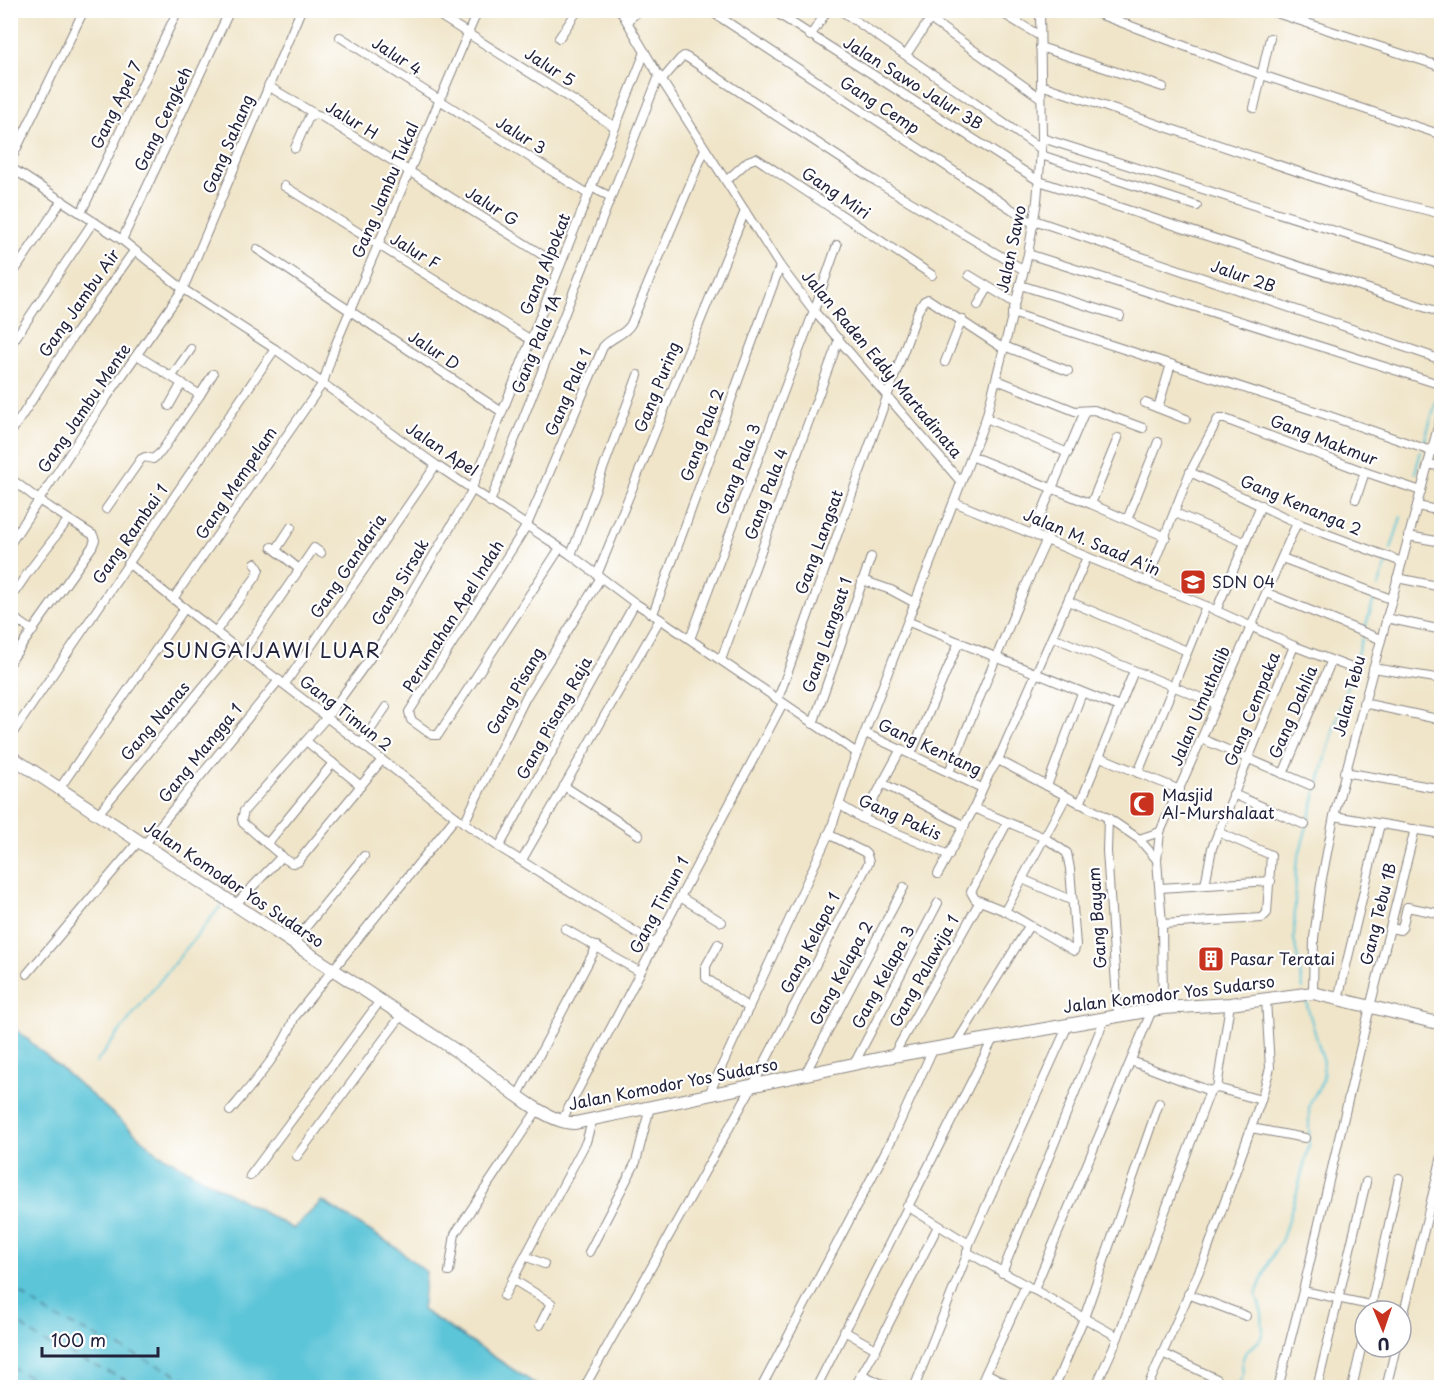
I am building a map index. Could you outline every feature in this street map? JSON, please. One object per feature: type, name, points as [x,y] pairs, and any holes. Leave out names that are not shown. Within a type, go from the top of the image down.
[{"type":"street","points":[[11,167],[84,10]]},
{"type":"street","name":"Gang Apel 7","points":[[81,213],[178,10]]},
{"type":"street","name":"Gang Cengkeh","points":[[122,240],[230,10]]},
{"type":"street","name":"Gang Sahang","points":[[183,289],[301,10]]},
{"type":"street","name":"Jalur 5","points":[[431,10],[615,127]]},
{"type":"street","name":"Gang Jambu Tukal","points":[[323,383],[335,346],[478,10]]},
{"type":"street","points":[[559,38],[578,10]]},
{"type":"street","name":"Jalan Raden Eddy Martadinata","points":[[620,10],[660,78],[780,266],[814,311],[961,482],[853,763],[840,805],[709,1094]]},
{"type":"street","points":[[627,21],[640,10]]},
{"type":"street","name":"Gang Cemp","points":[[710,10],[1034,222]]},
{"type":"street","name":"Jalan Sawo Jalur 3B","points":[[772,10],[1039,180],[1442,313]]},
{"type":"street","points":[[810,36],[828,10]]},
{"type":"street","points":[[840,10],[1041,152],[1197,206]]},
{"type":"street","points":[[917,10],[1041,98]]},
{"type":"street","points":[[997,10],[1040,36]]},
{"type":"street","points":[[1088,10],[1262,75],[1442,135]]},
{"type":"street","points":[[1266,10],[1442,67]]},
{"type":"street","name":"Jalan Sawo","points":[[961,482],[986,418],[997,380],[1034,222],[1042,138],[1038,12]]},
{"type":"street","points":[[906,55],[930,19]]},
{"type":"street","name":"Jalur 4","points":[[340,37],[438,101]]},
{"type":"street","points":[[1254,108],[1270,38]]},
{"type":"street","points":[[1040,47],[1163,87]]},
{"type":"street","name":"Gang Alpokat","points":[[473,488],[645,52]]},
{"type":"street","name":"Gang Pala 1A","points":[[489,502],[660,78],[684,56],[874,180],[1024,270]]},
{"type":"street","points":[[1041,85],[1372,197],[1442,214]]},
{"type":"street","points":[[268,87],[315,114]]},
{"type":"street","name":"Jalur 3","points":[[438,101],[590,191],[611,197]]},
{"type":"street","name":"Jalur H","points":[[295,148],[309,117],[315,114],[408,172]]},
{"type":"street","points":[[1042,138],[1442,265]]},
{"type":"street","name":"Gang Pala 1","points":[[527,525],[603,347],[612,339],[624,334],[631,324],[705,149]]},
{"type":"street","name":"Gang Miri","points":[[726,181],[748,161],[756,159],[932,275]]},
{"type":"street","name":"Jalan Apel","points":[[11,167],[122,240],[183,289],[275,349],[436,465],[473,488],[489,502],[571,555],[635,603],[857,753]]},
{"type":"street","name":"Jalur G","points":[[408,172],[560,266]]},
{"type":"street","name":"Jalur F","points":[[284,186],[531,340]]},
{"type":"street","points":[[10,278],[62,200]]},
{"type":"street","name":"Gang Puring","points":[[598,577],[745,211]]},
{"type":"street","points":[[10,346],[93,222]]},
{"type":"street","name":"Jalur 2B","points":[[1034,222],[1440,360]]},
{"type":"street","name":"Gang Pala 3","points":[[690,639],[837,245]]},
{"type":"street","name":"Jalur D","points":[[257,249],[502,412]]},
{"type":"street","name":"Gang Jambu Air","points":[[10,434],[72,338],[134,251]]},
{"type":"street","points":[[1028,254],[1438,384]]},
{"type":"street","name":"Gang Pala 2","points":[[657,616],[780,266]]},
{"type":"street","points":[[969,275],[1015,303]]},
{"type":"street","points":[[1020,285],[1120,316]]},
{"type":"street","points":[[978,305],[988,288]]},
{"type":"street","name":"Gang Jambu Mente","points":[[10,544],[107,397],[183,289]]},
{"type":"street","name":"Gang Langsat","points":[[781,701],[918,311],[928,299],[962,320]]},
{"type":"street","points":[[1012,313],[1429,451]]},
{"type":"street","points":[[945,362],[962,320],[1004,347],[1068,371]]},
{"type":"street","name":"Gang Pala 4","points":[[721,660],[839,339]]},
{"type":"street","points":[[172,376],[191,349]]},
{"type":"street","name":"Gang Rambai 1","points":[[10,737],[275,349]]},
{"type":"street","points":[[137,355],[200,395]]},
{"type":"street","points":[[1158,408],[1171,364]]},
{"type":"street","points":[[106,508],[141,459],[153,459],[161,452],[213,374]]},
{"type":"street","points":[[571,555],[638,375]]},
{"type":"street","points":[[997,380],[1075,411],[1094,410],[1143,428]]},
{"type":"street","points":[[169,406],[182,383]]},
{"type":"street","name":"Gang Mempelam","points":[[173,599],[323,383]]},
{"type":"street","points":[[1145,403],[1186,419]]},
{"type":"street","points":[[1033,533],[1085,411]]},
{"type":"street","name":"Jalan Tebu","points":[[1312,993],[1314,938],[1321,884],[1334,816],[1428,464],[1429,451],[1442,412]]},
{"type":"street","points":[[986,418],[1068,453]]},
{"type":"street","name":"Gang Makmur","points":[[1190,472],[1216,420],[1225,419],[1420,491]]},
{"type":"street","points":[[1091,504],[1118,438]]},
{"type":"street","points":[[1127,520],[1158,442]]},
{"type":"street","points":[[971,456],[1166,537]]},
{"type":"street","points":[[1428,464],[1442,467]]},
{"type":"street","name":"Gang Gandaria","points":[[282,682],[436,465]]},
{"type":"street","points":[[1147,581],[1190,472]]},
{"type":"street","name":"Gang Kenanga 2","points":[[1190,472],[1297,523],[1402,562]]},
{"type":"street","points":[[1356,499],[1365,472]]},
{"type":"street","points":[[10,478],[40,501],[93,535],[95,540],[92,548],[10,662]]},
{"type":"street","name":"Gang Sirsak","points":[[267,844],[243,823],[244,811],[327,717],[384,639],[473,488]]},
{"type":"street","name":"Jalan M. Saad A'in","points":[[954,501],[1206,606],[1330,662],[1349,667]]},
{"type":"street","points":[[1216,611],[1260,505]]},
{"type":"street","points":[[1417,506],[1442,511]]},
{"type":"street","points":[[1175,513],[1244,542]]},
{"type":"street","points":[[10,599],[68,520]]},
{"type":"street","name":"Jalan Umuthalib","points":[[1157,1009],[1162,924],[1157,860],[1160,831],[1297,523]]},
{"type":"street","name":"Perumahan Apel Indah","points":[[527,525],[409,712],[411,720],[432,735],[436,736],[439,733],[560,548]]},
{"type":"street","points":[[291,527],[274,548],[299,569]]},
{"type":"street","points":[[1408,536],[1442,542]]},
{"type":"street","points":[[949,772],[1047,539]]},
{"type":"street","name":"Gang Nanas","points":[[98,814],[239,649],[314,548],[321,553]]},
{"type":"street","name":"Gang Langsat 1","points":[[813,724],[871,557]]},
{"type":"street","points":[[938,874],[998,760],[1087,557]]},
{"type":"street","points":[[1282,558],[1391,599]]},
{"type":"street","name":"Gang Timun 2","points":[[128,562],[460,820],[499,847],[655,944]]},
{"type":"street","points":[[216,631],[256,577],[259,569],[255,563]]},
{"type":"street","name":"Gang Pisang","points":[[230,1111],[292,1030],[294,1018],[460,820],[526,697],[598,577]]},
{"type":"street","points":[[1397,578],[1442,587]]},
{"type":"street","points":[[862,580],[891,590],[915,603]]},
{"type":"street","points":[[1267,592],[1380,639]]},
{"type":"street","points":[[1068,601],[1188,651]]},
{"type":"street","name":"Gang Pisang Raja","points":[[499,847],[635,603]]},
{"type":"street","points":[[1138,773],[1206,606]]},
{"type":"street","points":[[59,789],[185,608]]},
{"type":"street","points":[[10,615],[33,630]]},
{"type":"street","points":[[522,860],[657,616]]},
{"type":"street","points":[[1386,618],[1442,630]]},
{"type":"street","points":[[909,622],[1119,707]]},
{"type":"street","points":[[1053,637],[1216,704]]},
{"type":"street","points":[[911,754],[959,642]]},
{"type":"street","name":"Gang Cempaka","points":[[1205,885],[1209,856],[1294,646]]},
{"type":"street","name":"Gang Dahlia","points":[[1284,774],[1330,662]]},
{"type":"street","points":[[1373,668],[1442,679]]},
{"type":"street","points":[[1080,804],[1134,671]]},
{"type":"street","name":"Gang Mangga 1","points":[[27,974],[282,682]]},
{"type":"street","points":[[1047,786],[1082,693]]},
{"type":"street","name":"Gang Timun 1","points":[[561,1122],[781,701]]},
{"type":"street","points":[[1363,703],[1442,720]]},
{"type":"street","points":[[361,744],[386,707]]},
{"type":"street","name":"Gang Kentang","points":[[865,733],[982,788]]},
{"type":"street","points":[[1202,739],[1310,785]]},
{"type":"street","points":[[306,741],[361,786]]},
{"type":"street","points":[[863,819],[901,749]]},
{"type":"street","name":"Jalan Komodor Yos Sudarso","points":[[10,756],[473,1062],[538,1109],[561,1122],[575,1123],[893,1056],[1157,1009],[1230,1004],[1312,993],[1442,1024]]},
{"type":"street","points":[[1100,757],[1180,790]]},
{"type":"street","points":[[333,763],[267,844],[292,863],[298,862],[382,760]]},
{"type":"street","points":[[998,760],[1108,818],[1139,839],[1157,860]]},
{"type":"street","points":[[1344,772],[1442,789]]},
{"type":"street","points":[[882,783],[965,826]]},
{"type":"street","points":[[564,786],[639,835]]},
{"type":"street","points":[[1233,794],[1305,825]]},
{"type":"street","points":[[1005,911],[1066,797]]},
{"type":"street","name":"Gang Pakis","points":[[840,805],[863,819],[949,855]]},
{"type":"street","points":[[974,808],[1045,838],[1067,853],[1073,901],[1075,950],[1005,911],[972,896],[972,889],[1007,823]]},
{"type":"street","points":[[1334,816],[1442,834]]},
{"type":"street","name":"Gang Bayam","points":[[1108,818],[1107,851],[1118,1015]]},
{"type":"street","points":[[1338,999],[1380,824]]},
{"type":"street","name":"Gang Tebu 1B","points":[[1278,1388],[1415,829]]},
{"type":"street","points":[[1139,839],[1160,831]]},
{"type":"street","points":[[1162,924],[1262,918],[1267,913],[1271,881],[1270,854],[1218,832]]},
{"type":"street","name":"Gang Kelapa 1","points":[[584,1388],[753,1084],[868,862],[864,852],[828,834]]},
{"type":"street","points":[[235,905],[282,856]]},
{"type":"street","points":[[293,943],[364,856]]},
{"type":"street","points":[[1022,879],[1073,901]]},
{"type":"street","points":[[1160,888],[1271,881]]},
{"type":"street","name":"Gang Kelapa 2","points":[[805,1074],[904,887]]},
{"type":"street","points":[[680,897],[722,922]]},
{"type":"street","name":"Gang Palawija 1","points":[[893,1056],[980,901]]},
{"type":"street","name":"Gang Kelapa 3","points":[[854,1064],[938,903]]},
{"type":"street","points":[[1391,928],[1400,930],[1402,928],[1407,907],[1442,914]]},
{"type":"street","points":[[956,1044],[1029,926]]},
{"type":"street","points":[[565,929],[640,972]]},
{"type":"street","points":[[718,944],[706,966],[706,978],[749,1008]]},
{"type":"street","points":[[518,1095],[597,946]]},
{"type":"street","points":[[1147,1388],[1217,1227],[1261,1100],[1269,1068],[1266,999]]},
{"type":"street","points":[[250,1176],[380,1001]]},
{"type":"street","points":[[1095,1388],[1118,1337],[1214,1089],[1230,1004]]},
{"type":"street","points":[[979,1388],[1030,1287],[1131,1061],[1157,1009]]},
{"type":"street","points":[[297,1156],[401,1016]]},
{"type":"street","points":[[1002,1273],[1104,1018]]},
{"type":"street","points":[[914,1388],[968,1248],[1069,1023]]},
{"type":"street","points":[[816,1388],[994,1037]]},
{"type":"street","points":[[761,1388],[893,1137],[933,1049]]},
{"type":"street","points":[[1131,1061],[1214,1089],[1261,1100]]},
{"type":"street","points":[[1054,1388],[1084,1318],[1159,1103]]},
{"type":"street","points":[[589,1252],[636,1162],[650,1107]]},
{"type":"street","points":[[449,1272],[455,1234],[538,1109]]},
{"type":"street","points":[[504,1296],[586,1142],[594,1118]]},
{"type":"street","points":[[1251,1128],[1305,1138]]},
{"type":"street","points":[[1407,1299],[1442,1156]]},
{"type":"street","points":[[1373,1299],[1399,1178]]},
{"type":"street","points":[[1317,1388],[1366,1182]]},
{"type":"street","points":[[907,1206],[1002,1273],[1118,1337]]},
{"type":"street","points":[[854,1388],[938,1226]]},
{"type":"street","points":[[525,1256],[544,1264]]},
{"type":"street","points":[[512,1279],[551,1303],[540,1326]]},
{"type":"street","points":[[1303,1291],[1353,1303]]},
{"type":"street","points":[[1188,1294],[1246,1316]]},
{"type":"street","points":[[844,1331],[876,1349]]},
{"type":"street","points":[[1162,1353],[1217,1379]]},
{"type":"street","points":[[1352,1388],[1359,1359]]},
{"type":"street","points":[[1386,1388],[1393,1359]]},
{"type":"street","points":[[986,1373],[1015,1388]]},
{"type":"street","points":[[861,1374],[891,1388]]},
{"type":"water","points":[[10,1024],[158,1153],[293,1229],[322,1201],[394,1246],[426,1272],[422,1310],[540,1387],[11,1387]]},
{"type":"waterway","points":[[1423,446],[1440,388]]},
{"type":"waterway","points":[[1415,473],[1421,451]]},
{"type":"waterway","points":[[1391,549],[1401,517]]},
{"type":"waterway","points":[[1378,587],[1387,563]]},
{"type":"waterway","points":[[1365,628],[1375,596]]},
{"type":"waterway","points":[[1303,989],[1294,938],[1296,866],[1334,728],[1362,638]]},
{"type":"waterway","points":[[96,1063],[223,903]]},
{"type":"waterway","points":[[1234,1388],[1240,1382],[1243,1374],[1242,1362],[1245,1353],[1259,1341],[1263,1333],[1262,1313],[1256,1294],[1269,1262],[1282,1239],[1297,1192],[1309,1145],[1309,1108],[1324,1073],[1322,1057],[1305,998]]},
{"type":"ferry route","points":[[10,1285],[50,1315],[206,1388]]},
{"type":"ferry route","points":[[10,1317],[43,1342],[144,1388]]},
{"type":"ferry route","points":[[10,1367],[53,1388]]},
{"type":"place","name":"SDN 04","points":[[1193,582]]},
{"type":"place","name":"Masjid Al-Murshalaat","points":[[1142,804]]},
{"type":"place","name":"Pasar Teratai","points":[[1211,959]]},
{"type":"district","name":"SUNGAIJAWI LUAR","points":[[272,651]]}]
